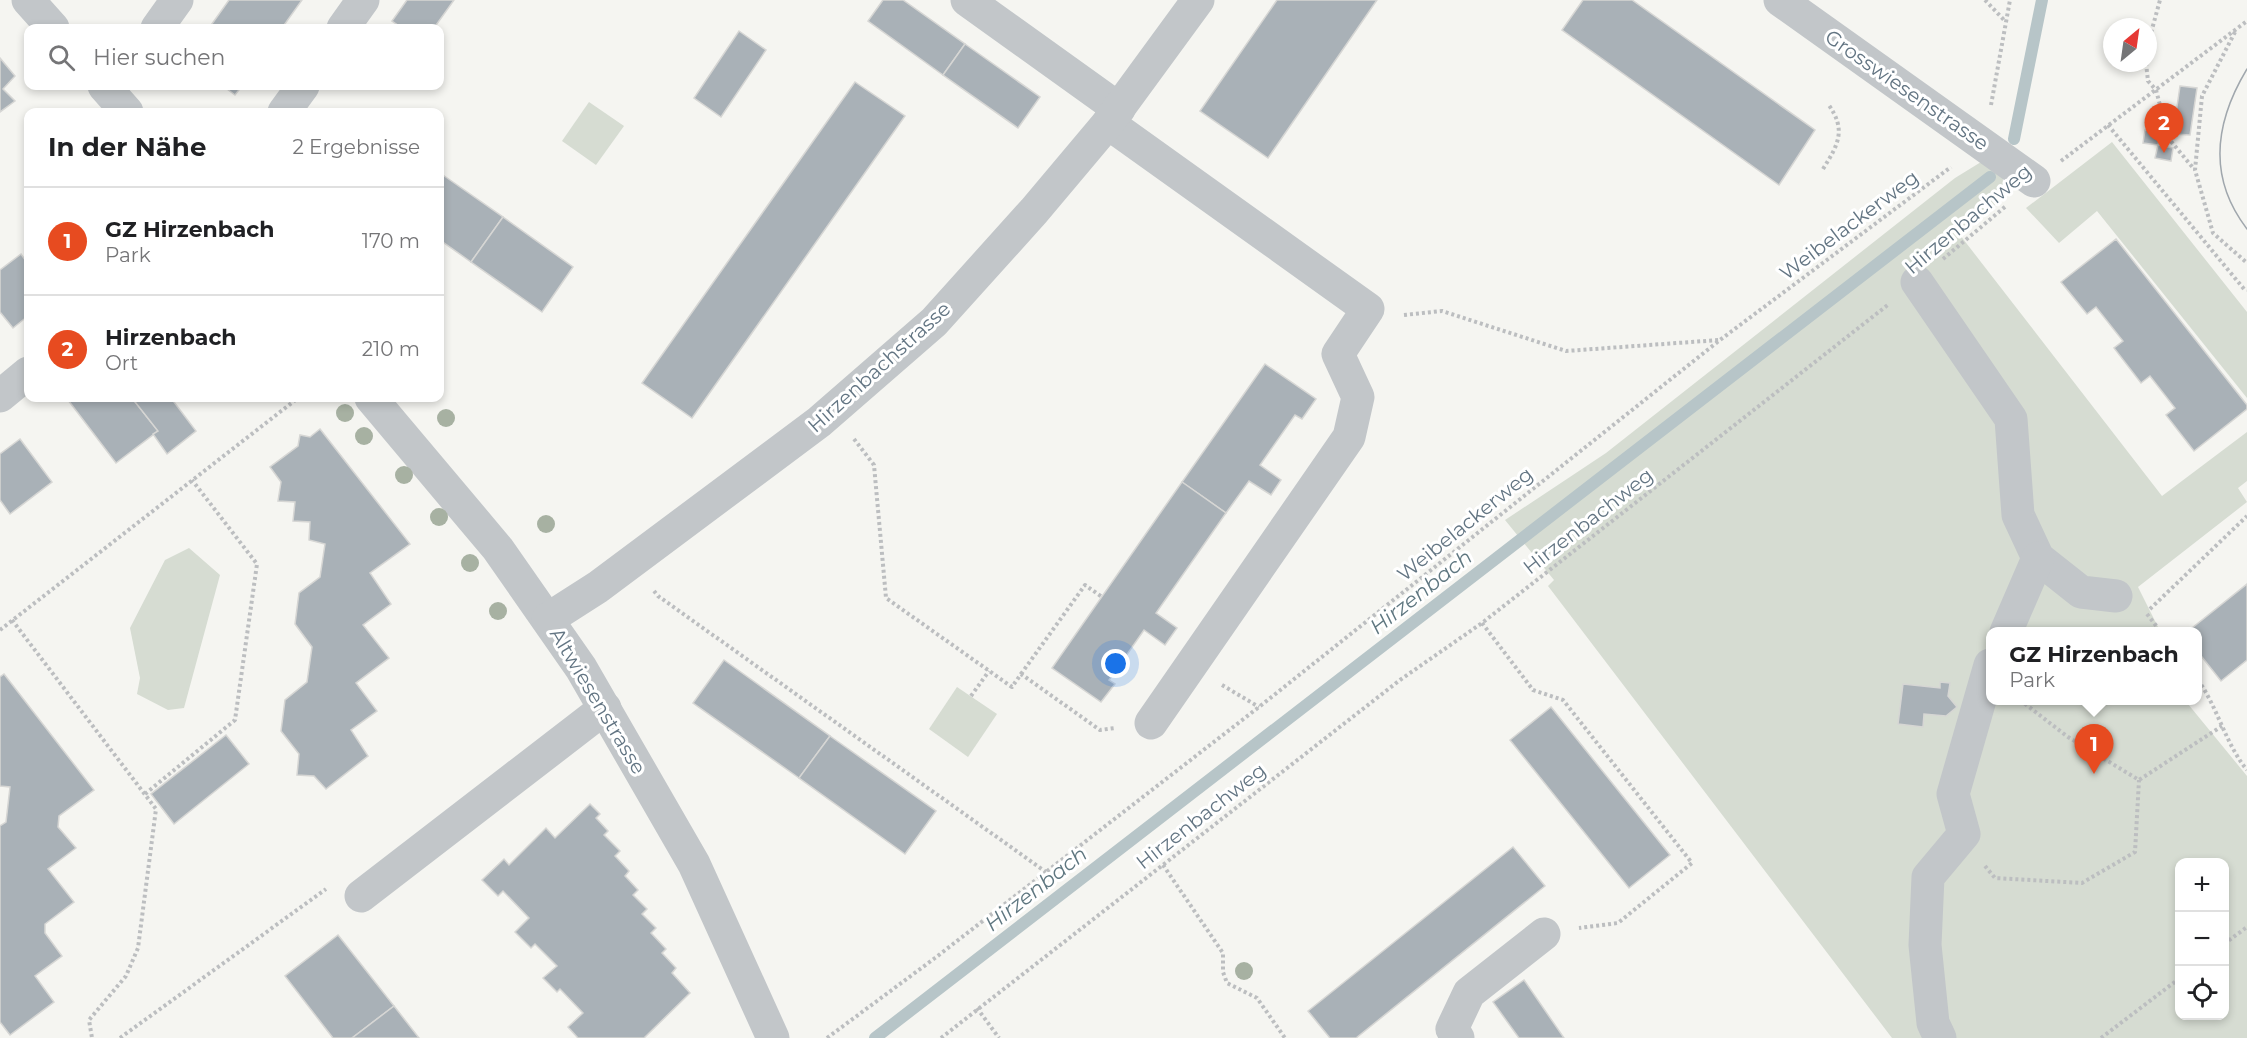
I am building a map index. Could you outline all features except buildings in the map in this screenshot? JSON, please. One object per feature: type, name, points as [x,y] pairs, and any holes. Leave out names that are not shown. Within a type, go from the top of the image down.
[{"type":"street","points":[[28,0],[49,24]]},
{"type":"street","points":[[160,24],[177,0]]},
{"type":"street","points":[[346,24],[363,0]]},
{"type":"street","points":[[967,0],[1113,116],[1368,309],[1338,354],[1358,397],[1349,437],[1151,723]]},
{"type":"street","name":"Hirzenbachstrasse","points":[[548,619],[598,587],[819,422],[934,322],[1034,212],[1113,116],[1198,0]]},
{"type":"street","name":"Grosswiesenstrasse","points":[[1780,0],[2034,181]]},
{"type":"street","points":[[109,90],[124,108]]},
{"type":"street","points":[[287,108],[300,90]]},
{"type":"street","points":[[1917,282],[2011,419],[2018,515],[2038,558],[2081,592],[2116,596]]},
{"type":"street","points":[[0,396],[24,376]]},
{"type":"street","name":"Altwiesenstrasse","points":[[374,402],[487,535],[548,619],[605,708],[694,864],[773,1038]]},
{"type":"street","points":[[2008,627],[2038,558]]},
{"type":"street","points":[[1940,1038],[1933,1023],[1925,945],[1929,877],[1964,834],[1953,794],[1986,679]]},
{"type":"street","points":[[361,896],[605,708]]},
{"type":"street","points":[[1455,1034],[1469,993],[1557,932]]},
{"type":"path","points":[[1985,0],[2006,22]]},
{"type":"path","name":"Weibelackerweg","points":[[827,1038],[1259,707],[1720,340],[1948,171],[1989,114],[2010,0]]},
{"type":"path","points":[[2155,18],[2160,0]]},
{"type":"path","name":"Hirzenbachweg","points":[[941,1038],[1400,680],[1482,623],[1917,282],[2034,181],[2247,21]]},
{"type":"path","points":[[2237,28],[2202,96],[2195,170],[2213,233],[2247,262]]},
{"type":"path","points":[[2147,72],[2148,81],[2156,90],[2169,139],[2195,170]]},
{"type":"path","points":[[1823,169],[1836,148],[1839,136],[1836,115],[1828,104]]},
{"type":"path","points":[[2108,125],[2247,290]]},
{"type":"path","points":[[1368,309],[1394,316],[1442,311],[1566,351],[1720,340]]},
{"type":"path","points":[[0,630],[293,402]]},
{"type":"path","points":[[848,432],[874,465],[886,598],[1012,687],[1085,585],[1102,597]]},
{"type":"path","points":[[145,794],[235,720],[257,564],[192,480]]},
{"type":"path","points":[[2146,613],[2247,516]]},
{"type":"path","points":[[652,588],[658,596],[1046,872]]},
{"type":"path","points":[[12,620],[156,809],[138,948],[126,976],[89,1020],[92,1038]]},
{"type":"path","points":[[1482,623],[1533,690],[1563,700],[1692,863],[1618,923],[1557,932]]},
{"type":"path","points":[[1191,666],[1259,707]]},
{"type":"path","points":[[971,696],[989,671]]},
{"type":"path","points":[[1021,674],[1100,730],[1151,723]]},
{"type":"path","points":[[2202,685],[2237,757],[2247,770]]},
{"type":"path","points":[[2026,705],[2068,737],[2139,780]]},
{"type":"path","points":[[2139,780],[2222,726]]},
{"type":"path","points":[[1960,839],[1995,878],[2082,883],[2135,852],[2139,780]]},
{"type":"path","points":[[1163,865],[1223,953],[1223,972],[1227,982],[1257,998],[1285,1038]]},
{"type":"path","points":[[120,1038],[340,879],[361,896]]},
{"type":"path","points":[[2229,940],[2247,927]]},
{"type":"path","points":[[2101,1038],[2175,982]]},
{"type":"path","points":[[977,1008],[999,1038]]},
{"type":"shaded area","points":[[589,102],[624,126],[596,165],[562,141]]},
{"type":"shaded area","points":[[2112,142],[2247,312],[2247,398],[2097,211],[2059,243],[2026,208]]},
{"type":"shaded area","points":[[1981,162],[2003,178],[2002,199],[1960,235],[2162,496],[2247,432],[2247,481],[2238,488],[2247,502],[2138,587],[2158,627],[1986,627],[1986,705],[2189,705],[2247,776],[2247,1038],[1892,1038],[1548,586],[1554,580],[1505,520],[1606,453],[1955,178]]},
{"type":"shaded area","points":[[189,548],[220,575],[184,708],[168,710],[137,694],[140,678],[130,628],[165,560]]},
{"type":"shaded area","points":[[957,687],[997,714],[968,757],[929,729]]},
{"type":"waterway","name":"Hirzenbach","points":[[2014,139],[2042,0]]},
{"type":"waterway","name":"Hirzenbach","points":[[875,1038],[1990,177]]},
{"type":"tram line","points":[[2247,69],[2228,109],[2222,129],[2220,149],[2221,169],[2226,190],[2234,209],[2247,229]]},
{"type":"place","name":"Hirzenbach","points":[[2164,153]]},
{"type":"place","name":"GZ Hirzenbach","points":[[2094,774]]}]
